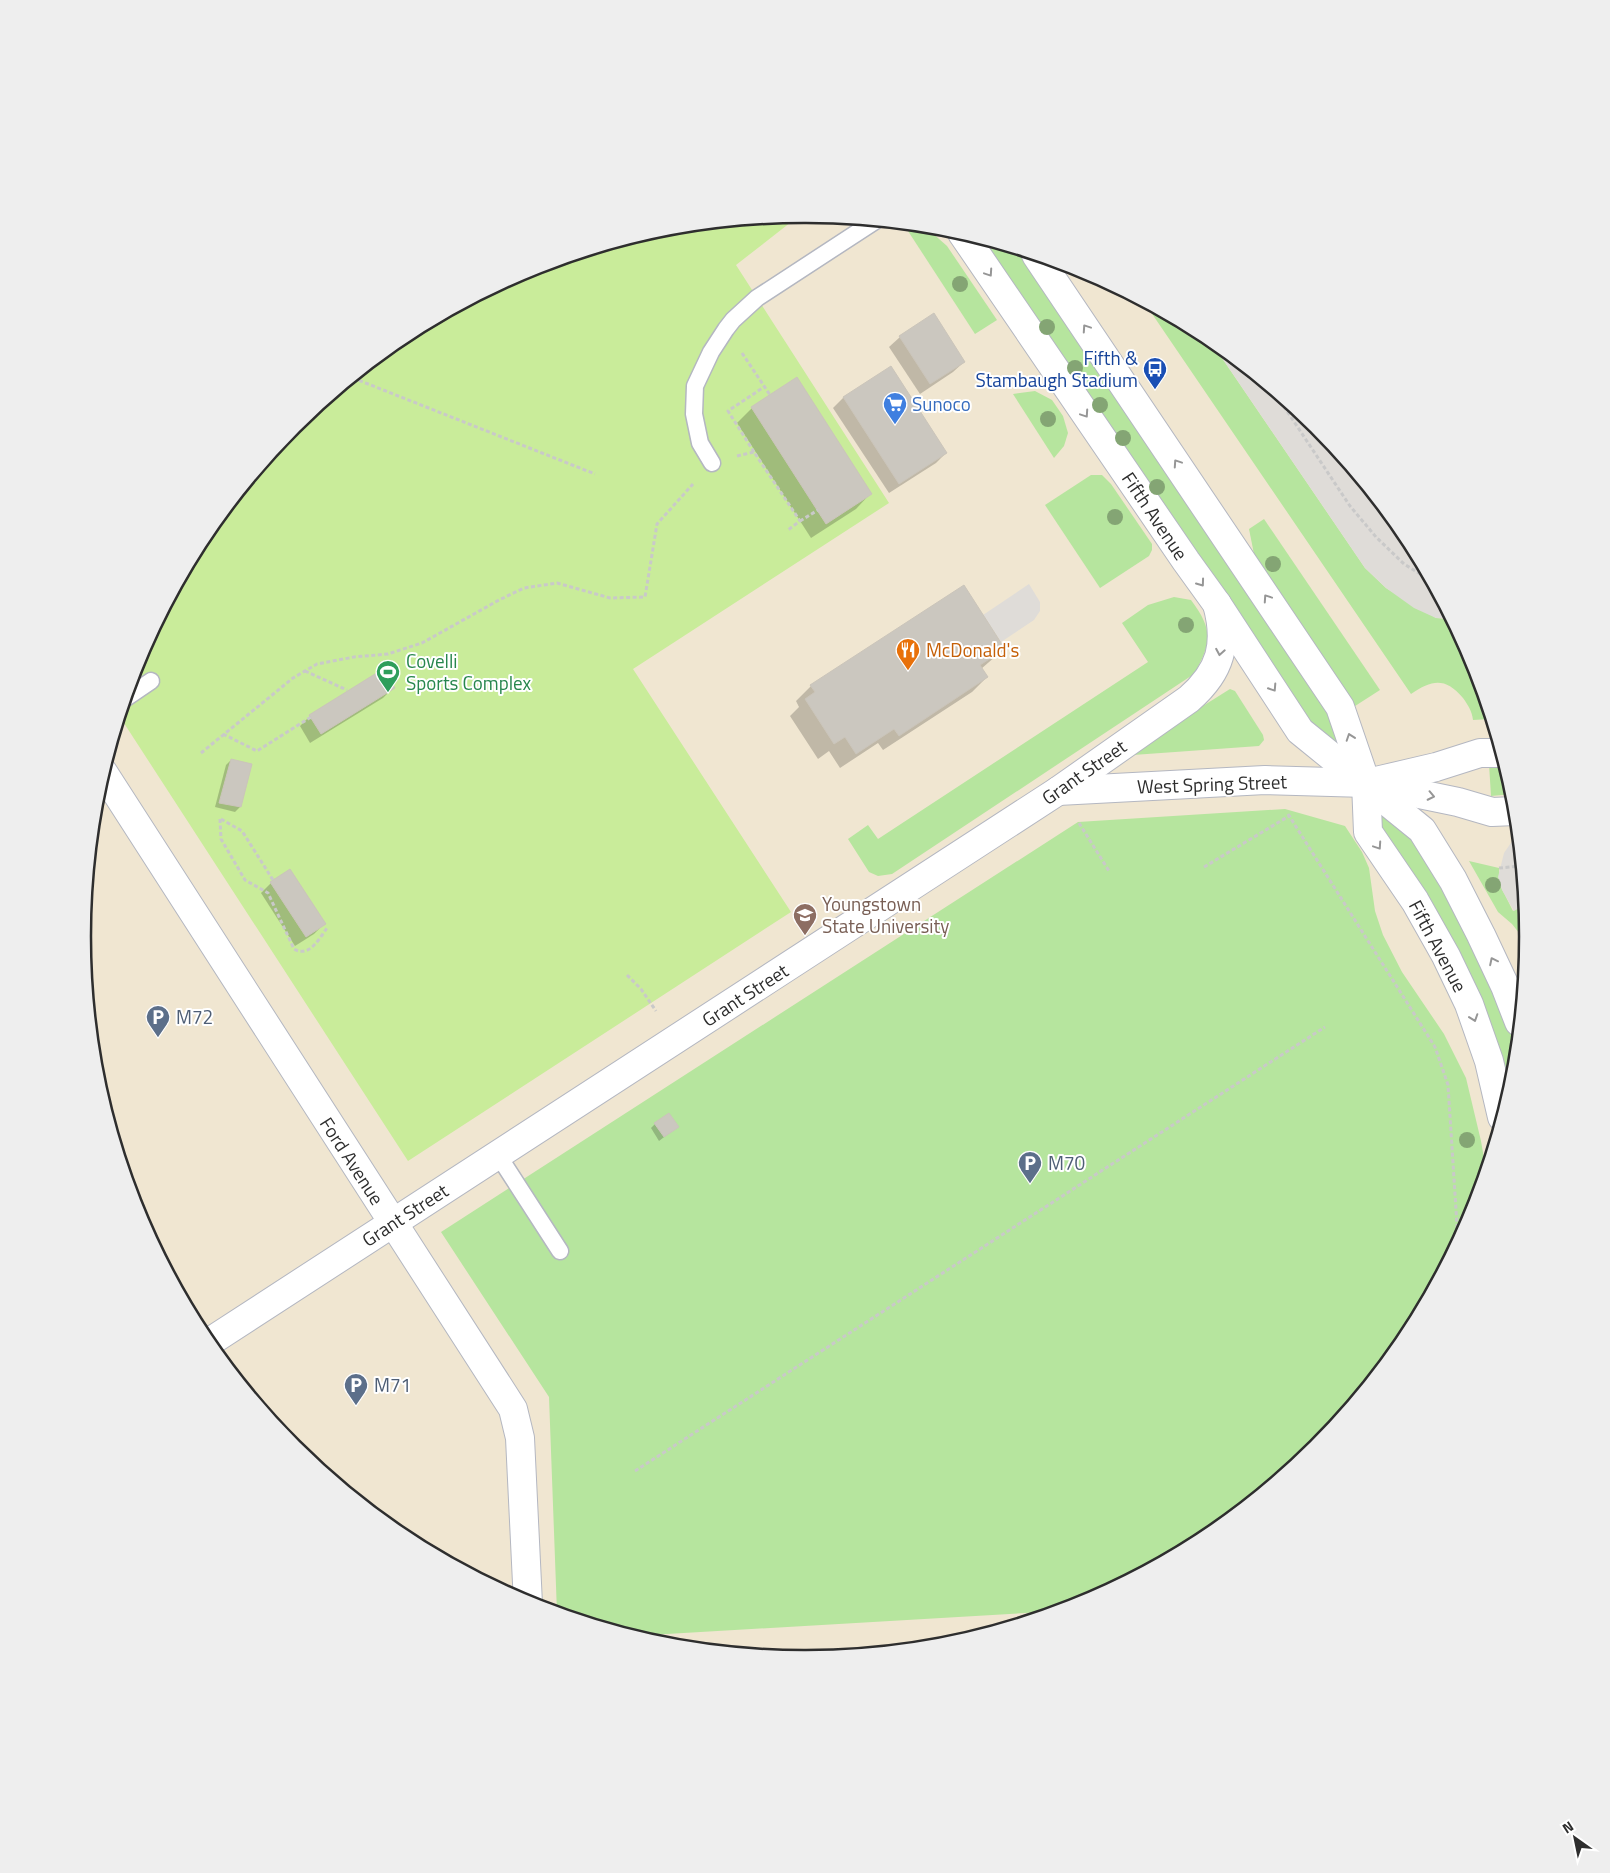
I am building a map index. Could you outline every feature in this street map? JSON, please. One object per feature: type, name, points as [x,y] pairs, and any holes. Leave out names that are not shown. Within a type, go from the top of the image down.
[{"type":"street","name":"Fifth Avenue","points":[[968,242],[1217,604],[1300,731],[1422,830],[1453,880],[1481,935],[1515,1011]]},
{"type":"street","name":"Fifth Avenue","points":[[1042,264],[1340,707],[1366,783],[1368,832],[1415,901],[1470,1004],[1488,1061],[1498,1103]]},
{"type":"street","name":"Grant Street","points":[[215,1337],[1058,791],[1189,699],[1202,687],[1217,665],[1222,637],[1221,617],[1217,604]]},
{"type":"street","points":[[1366,783],[1436,767],[1480,753],[1494,753]]},
{"type":"street","name":"West Spring Street","points":[[1058,791],[1265,780],[1366,783]]},
{"type":"street","name":"Ford Avenue","points":[[109,781],[513,1409],[520,1438],[528,1594]]},
{"type":"street","points":[[1366,783],[1458,802],[1492,812],[1507,811]]},
{"type":"lane","points":[[712,463],[700,443],[694,414],[695,386],[711,352],[726,329],[732,320],[757,298],[869,226]]},
{"type":"lane","points":[[135,692],[151,682]]},
{"type":"lane","points":[[498,1155],[560,1251]]},
{"type":"path","points":[[726,329],[770,395]]},
{"type":"path","points":[[358,380],[595,474]]},
{"type":"path","points":[[764,387],[728,411],[800,521]]},
{"type":"path","points":[[1286,409],[1350,506],[1376,537],[1404,564],[1419,573]]},
{"type":"path","points":[[201,752],[293,678],[317,664],[354,657],[388,654],[422,644],[498,600],[524,588],[557,583],[610,598],[645,597],[657,524],[712,463],[754,452]]},
{"type":"path","points":[[788,530],[818,510]]},
{"type":"path","points":[[305,671],[348,690]]},
{"type":"path","points":[[223,734],[257,751],[311,717]]},
{"type":"path","points":[[1285,809],[1435,1047],[1448,1085],[1457,1225]]},
{"type":"path","points":[[1204,867],[1289,816]]},
{"type":"path","points":[[273,880],[242,830],[220,819],[221,839],[245,880],[268,893],[294,949],[300,952],[307,951],[328,928]]},
{"type":"path","points":[[1078,822],[1110,871]]},
{"type":"path","points":[[1500,868],[1515,867]]},
{"type":"path","points":[[627,975],[641,989],[656,1010]]},
{"type":"path","points":[[635,1471],[1325,1027]]},
{"type":"shaded area","name":"Youngstown State University","points":[[758,224],[852,224],[898,229],[944,236],[990,247],[1034,261],[1078,277],[1121,296],[1162,318],[1240,370],[1276,400],[1342,466],[1371,502],[1423,580],[1445,621],[1481,707],[1494,752],[1505,797],[1513,843],[1519,936],[1513,1030],[1505,1076],[1481,1166],[1445,1252],[1423,1293],[1371,1371],[1342,1407],[1276,1473],[1240,1503],[1162,1555],[1121,1577],[1078,1596],[990,1626],[944,1637],[852,1649],[758,1649],[712,1644],[666,1637],[620,1626],[576,1612],[532,1596],[489,1577],[448,1555],[370,1503],[334,1473],[268,1407],[239,1371],[187,1293],[165,1252],[129,1166],[116,1121],[105,1076],[97,1030],[93,983],[91,936],[97,843],[105,797],[129,707],[165,621],[187,580],[239,502],[268,466],[334,400],[370,370],[448,318],[489,296],[532,277],[620,247],[666,236]]},
{"type":"shaded area","points":[[1221,356],[1276,400],[1342,466],[1398,540],[1444,619],[1436,618],[1414,608],[1386,588],[1365,568]]},
{"type":"shaded area","points":[[1029,584],[1040,602],[1040,611],[1034,620],[1001,642],[983,615]]},
{"type":"shaded area","points":[[1513,840],[1518,909],[1514,911],[1502,890],[1498,877],[1504,853]]},
{"type":"green space","name":"Covelli Sports Complex","points":[[789,223],[736,265],[889,503],[633,669],[791,912],[408,1161],[124,724],[146,663],[165,621],[187,580],[239,502],[268,466],[334,400],[370,370],[408,343],[448,318],[489,296],[532,277],[620,247],[666,236],[712,229],[758,224]]},
{"type":"green space","points":[[908,231],[934,234],[947,246],[997,320],[975,334]]},
{"type":"green space","points":[[968,242],[1042,264],[1296,640],[1366,783],[1300,731]]},
{"type":"green space","points":[[1151,312],[1221,356],[1365,568],[1386,588],[1436,618],[1444,619],[1464,663],[1485,719],[1473,720],[1470,708],[1463,698],[1444,684],[1438,683],[1425,686],[1411,694]]},
{"type":"green space","points":[[1035,391],[1052,400],[1063,416],[1068,433],[1064,446],[1054,458],[1013,394]]},
{"type":"green space","points":[[1091,475],[1102,475],[1111,484],[1152,544],[1149,556],[1100,588],[1045,505]]},
{"type":"green space","points":[[1264,519],[1380,690],[1352,708],[1257,569],[1249,529]]},
{"type":"green space","points":[[1174,597],[1191,600],[1203,619],[1206,628],[1208,636],[1207,645],[1194,674],[892,874],[878,876],[869,872],[848,839],[868,825],[878,839],[1148,662],[1122,623],[1148,605]]},
{"type":"green space","points":[[1230,689],[1235,691],[1263,735],[1264,740],[1259,746],[1133,755],[1131,751]]},
{"type":"green space","points":[[1497,763],[1504,795],[1491,796],[1489,764]]},
{"type":"green space","points":[[1366,783],[1422,830],[1514,1013],[1505,1076],[1499,1102],[1489,1061],[1368,832]]},
{"type":"green space","name":"M70","points":[[1285,809],[1345,826],[1362,852],[1369,868],[1375,911],[1383,935],[1402,972],[1444,1034],[1466,1078],[1484,1157],[1464,1210],[1445,1252],[1423,1293],[1398,1333],[1342,1407],[1276,1473],[1240,1503],[1162,1555],[1121,1577],[1078,1596],[1034,1612],[656,1635],[620,1626],[557,1605],[549,1397],[441,1232],[1078,822]]},
{"type":"green space","points":[[1469,861],[1499,868],[1500,885],[1513,911],[1518,908],[1519,933],[1498,912]]},
{"type":"building","points":[[934,313],[965,362],[930,384],[899,336]]},
{"type":"building","name":"Sunoco","points":[[891,366],[947,453],[899,484],[843,397]]},
{"type":"building","points":[[797,377],[872,494],[826,524],[751,407]]},
{"type":"building","name":"McDonald's","points":[[964,585],[1005,649],[980,665],[988,677],[899,736],[894,729],[856,754],[845,737],[834,744],[805,699],[815,692],[810,685]]},
{"type":"building","points":[[383,669],[395,688],[321,734],[309,715]]},
{"type":"building","points":[[231,759],[252,764],[241,807],[219,803]]},
{"type":"building","points":[[290,869],[326,924],[306,937],[270,882]]},
{"type":"building","points":[[669,1113],[679,1127],[664,1137],[654,1123]]},
{"type":"place","name":"Fifth & Stambaugh Stadium","points":[[1155,390]]},
{"type":"place","name":"Sunoco","points":[[895,425]]},
{"type":"place","name":"McDonald's","points":[[908,671]]},
{"type":"place","name":"Covelli Sports Complex","points":[[388,693]]},
{"type":"place","name":"Youngstown State University","points":[[805,936]]},
{"type":"place","name":"M72","points":[[158,1038]]},
{"type":"place","name":"M70","points":[[1030,1184]]},
{"type":"place","name":"M71","points":[[356,1406]]}]
